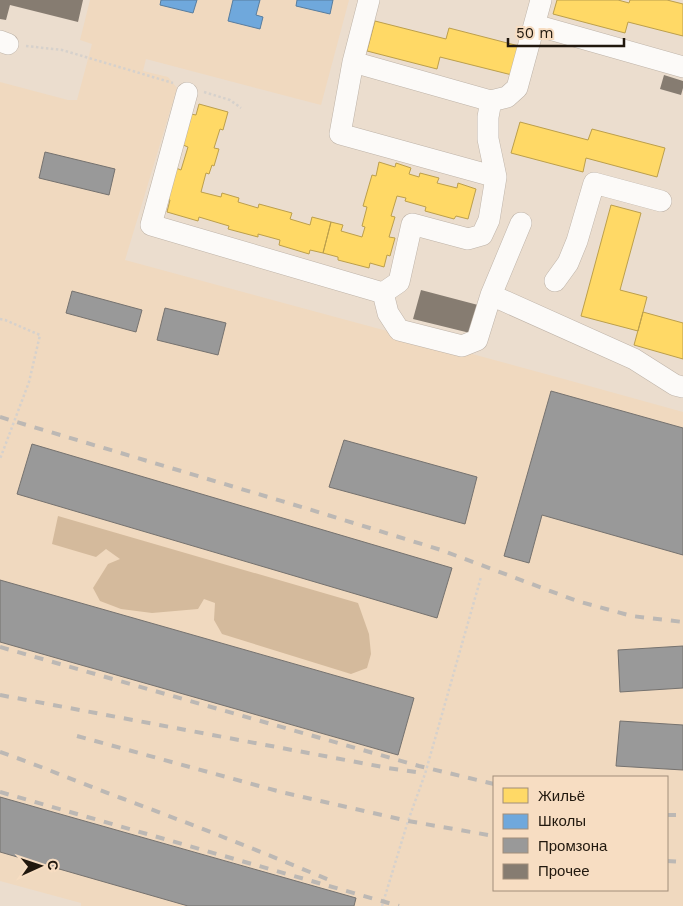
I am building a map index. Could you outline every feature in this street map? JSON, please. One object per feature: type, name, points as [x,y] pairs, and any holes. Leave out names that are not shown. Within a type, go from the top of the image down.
[{"type":"lane","points":[[368,0],[352,62],[340,134],[496,177]]},
{"type":"lane","points":[[352,62],[491,101],[507,97],[518,88],[541,0]]},
{"type":"lane","points":[[535,25],[683,67]]},
{"type":"lane","points":[[188,89],[151,225],[383,293]]},
{"type":"lane","points":[[383,293],[399,282],[412,224],[468,239],[482,235],[489,220],[496,177],[488,139],[488,117],[491,101]]},
{"type":"lane","points":[[555,281],[568,263],[577,241],[594,182],[661,201]]},
{"type":"lane","points":[[383,293],[388,313],[399,330],[462,346],[477,340],[491,295],[521,223]]},
{"type":"lane","points":[[491,295],[634,359],[675,385],[683,387]]},
{"type":"path","points":[[4,43],[62,50],[230,100],[242,108]]},
{"type":"path","points":[[0,319],[40,335],[29,382],[0,459]]},
{"type":"path","points":[[382,906],[408,821],[426,774],[481,577]]},
{"type":"shaded area","points":[[90,0],[349,0],[321,105],[146,59],[143,71],[168,77],[177,88],[125,260],[683,412],[683,906],[81,906],[81,903],[0,881],[0,82],[68,100],[77,100],[92,44],[80,40]]},
{"type":"shaded area","points":[[58,516],[358,603],[369,634],[371,654],[367,668],[351,674],[222,634],[214,620],[215,603],[204,599],[198,609],[152,613],[121,609],[100,601],[93,588],[108,564],[120,559],[106,549],[96,557],[52,544]]},
{"type":"building: Жильё","points":[[557,0],[618,0],[629,3],[630,0],[667,0],[683,4],[683,36],[628,22],[625,33],[553,14]]},
{"type":"building: Жильё","points":[[375,21],[446,39],[449,28],[519,46],[512,75],[440,57],[437,69],[367,51]]},
{"type":"building: Жильё","points":[[199,104],[228,112],[223,130],[220,129],[214,148],[219,149],[214,166],[212,165],[209,174],[206,173],[201,192],[221,197],[222,193],[239,198],[238,202],[258,208],[259,204],[292,213],[290,219],[310,225],[312,217],[331,222],[323,253],[310,250],[309,254],[279,245],[280,240],[258,234],[258,237],[228,229],[229,226],[199,217],[198,221],[167,212],[170,200],[167,199],[176,168],[181,170],[188,147],[183,145],[191,114],[196,115]]},
{"type":"building: Жильё","points":[[520,122],[588,140],[592,129],[665,148],[657,177],[586,158],[583,172],[511,153]]},
{"type":"building: Жильё","points":[[379,162],[395,167],[396,163],[411,168],[409,174],[419,177],[420,173],[439,178],[437,183],[457,188],[458,183],[476,189],[468,219],[456,216],[454,219],[425,211],[426,207],[405,201],[406,198],[397,196],[391,216],[395,217],[389,237],[395,238],[390,256],[387,255],[384,267],[370,263],[369,268],[338,260],[338,257],[323,253],[331,222],[343,225],[341,231],[362,237],[365,227],[362,226],[367,207],[363,206],[372,175],[376,176]]},
{"type":"building: Жильё","points":[[611,205],[641,213],[620,290],[647,297],[638,331],[581,316]]},
{"type":"building: Жильё","points":[[643,312],[683,323],[683,359],[634,345]]},
{"type":"building: Школы","points":[[161,0],[197,0],[193,13],[160,5]]},
{"type":"building: Школы","points":[[233,0],[260,0],[256,15],[263,17],[260,29],[228,21]]},
{"type":"building: Школы","points":[[297,0],[333,0],[330,14],[296,6]]},
{"type":"building: Промзона","points":[[45,152],[115,169],[109,195],[39,178]]},
{"type":"building: Промзона","points":[[72,291],[142,310],[136,332],[66,313]]},
{"type":"building: Промзона","points":[[165,308],[226,323],[218,355],[157,340]]},
{"type":"building: Промзона","points":[[551,391],[683,428],[683,555],[542,515],[529,563],[504,556]]},
{"type":"building: Промзона","points":[[344,440],[477,477],[465,524],[329,487]]},
{"type":"building: Промзона","points":[[32,444],[452,568],[437,618],[17,494]]},
{"type":"building: Промзона","points":[[0,580],[414,698],[398,755],[0,642]]},
{"type":"building: Промзона","points":[[683,646],[683,688],[620,692],[618,650]]},
{"type":"building: Промзона","points":[[620,721],[683,725],[683,770],[616,766]]},
{"type":"building: Промзона","points":[[0,797],[356,898],[354,906],[188,906],[0,852]]},
{"type":"building: Прочее","points":[[0,0],[83,0],[78,22],[10,5],[6,20],[0,19]]},
{"type":"building: Прочее","points":[[664,75],[683,81],[681,95],[660,89]]},
{"type":"building: Прочее","points":[[421,290],[478,305],[470,333],[413,319]]},
{"type":"railway","points":[[0,417],[441,550],[577,601],[632,616],[683,622]]},
{"type":"railway","points":[[0,647],[419,766],[493,784]]},
{"type":"railway","points":[[0,695],[422,773]]},
{"type":"railway","points":[[77,736],[281,792],[408,821],[493,836]]},
{"type":"railway","points":[[0,752],[329,880]]},
{"type":"railway","points":[[0,792],[399,906]]},
{"type":"railway","points":[[668,815],[683,815]]},
{"type":"railway","points":[[668,861],[683,862]]}]
